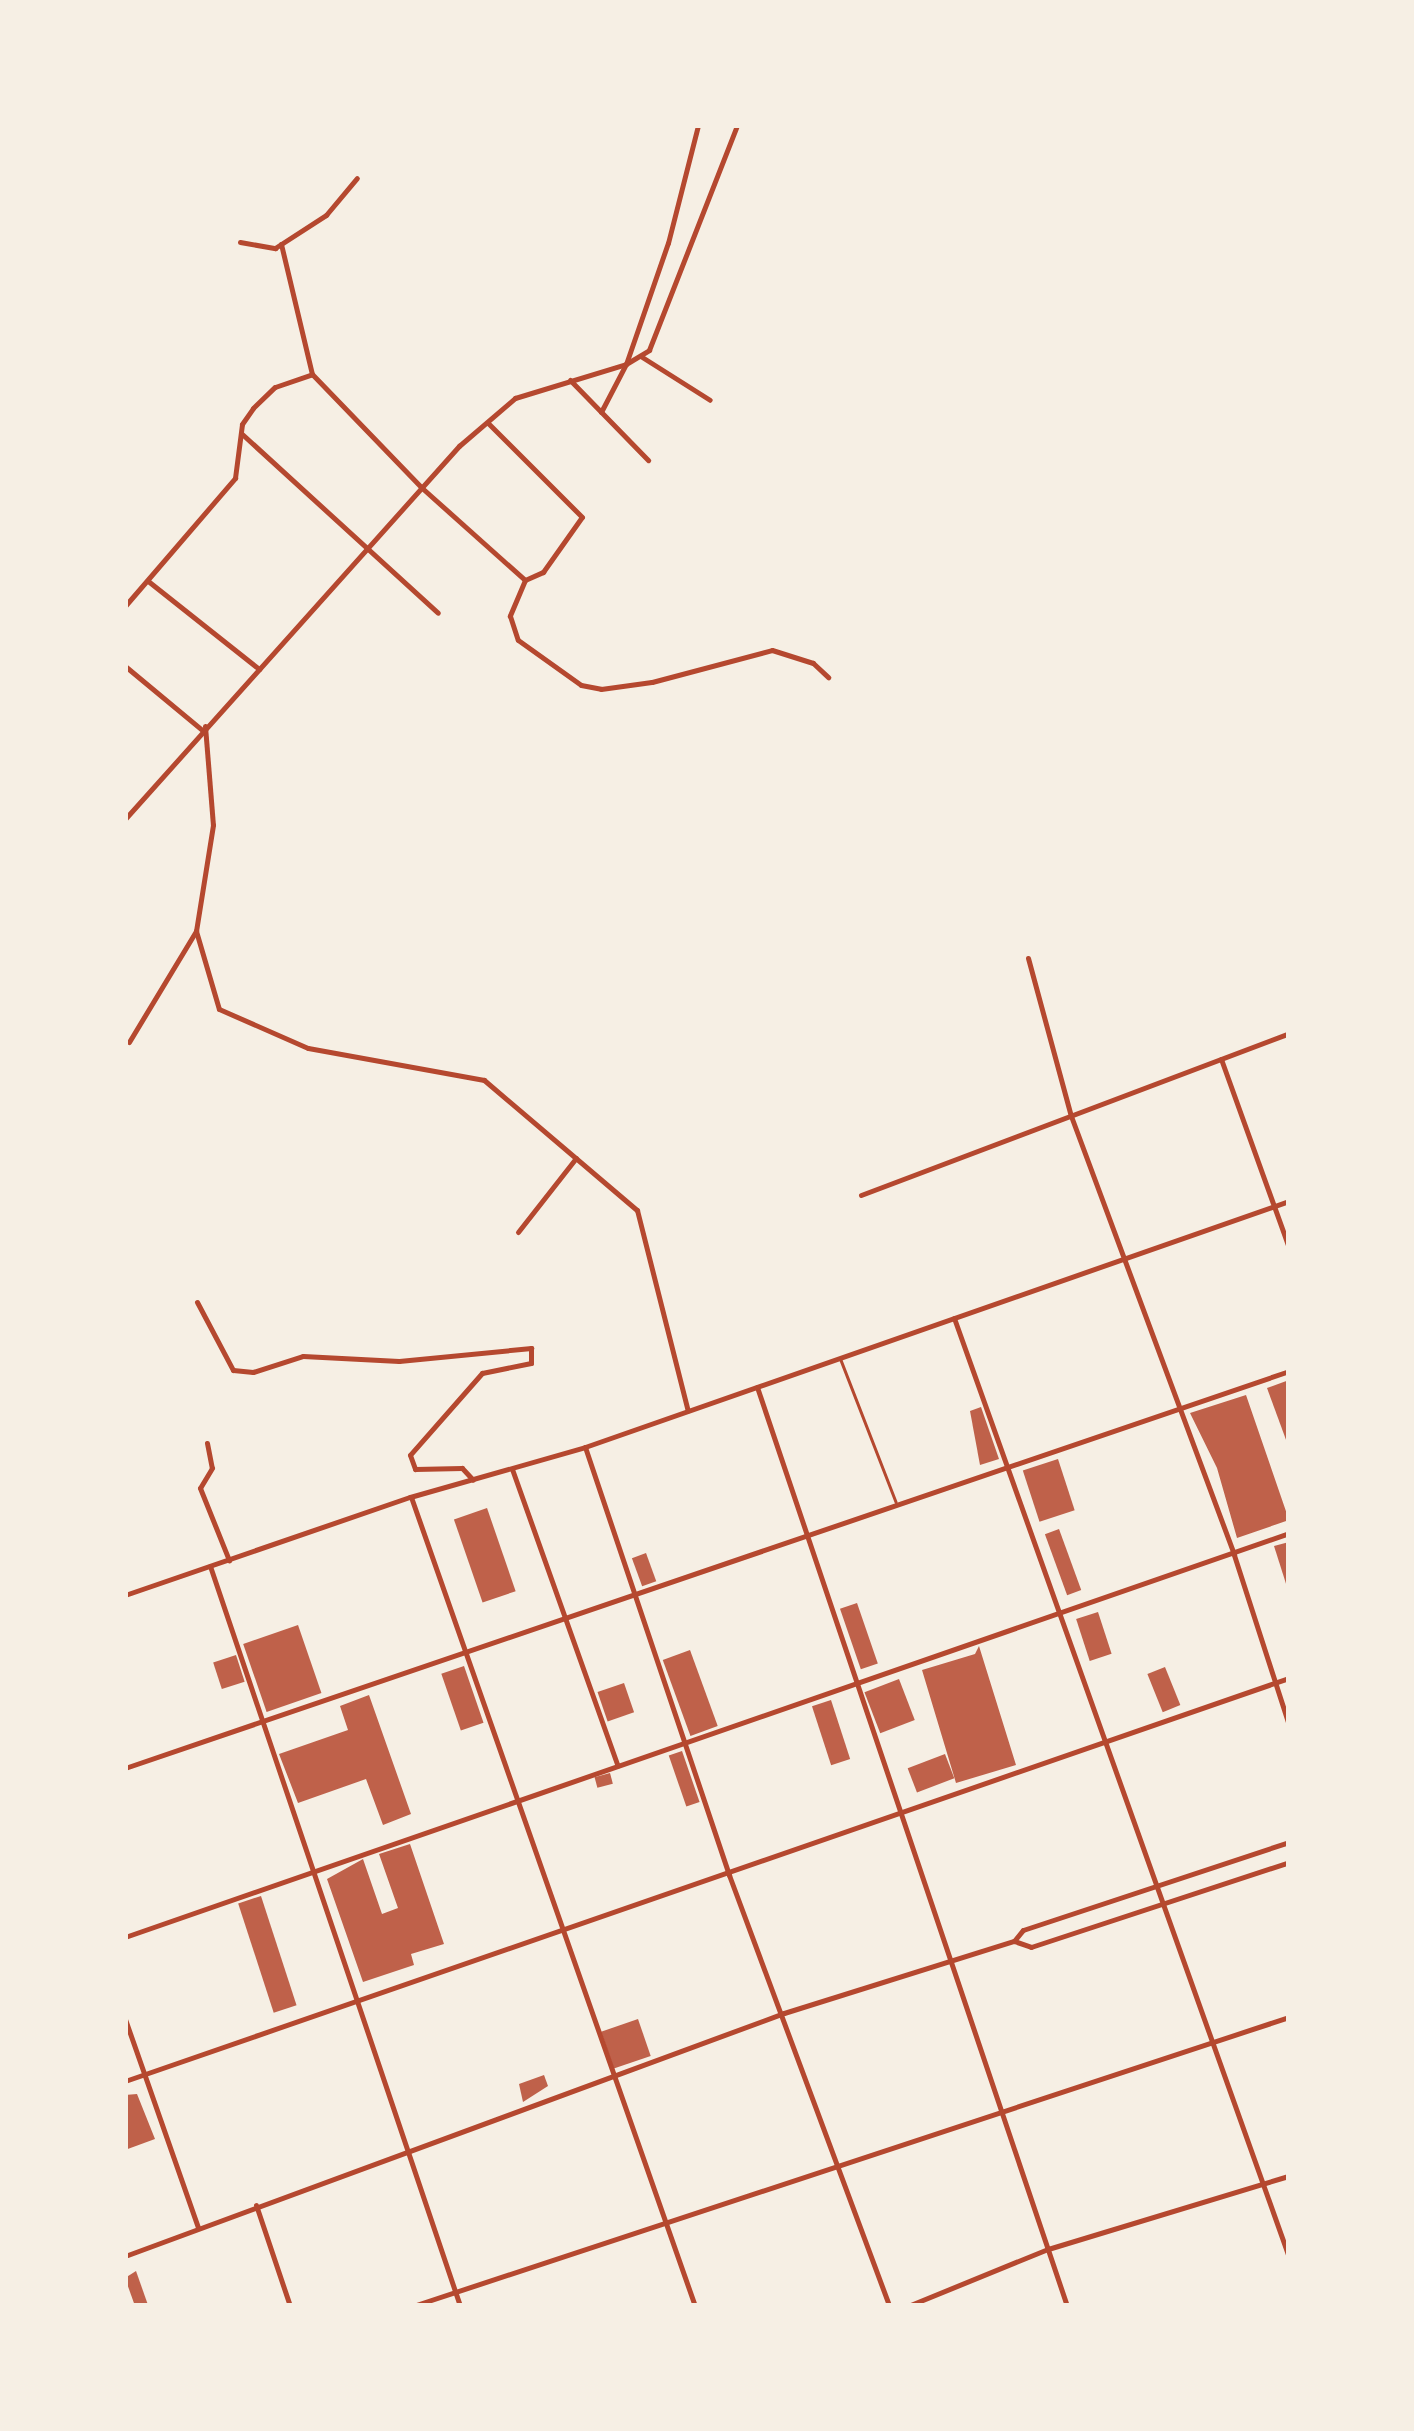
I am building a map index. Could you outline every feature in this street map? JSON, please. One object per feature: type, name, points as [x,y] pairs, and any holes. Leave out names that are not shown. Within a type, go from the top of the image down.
[{"type":"street","points":[[600,412],[626,364],[668,244],[698,125]]},
{"type":"street","points":[[125,818],[422,488],[487,422],[515,398],[642,357],[737,125]]},
{"type":"street","points":[[240,242],[281,244],[326,216],[357,178]]},
{"type":"street","points":[[281,244],[312,374],[422,488],[525,580]]},
{"type":"street","points":[[642,357],[710,400]]},
{"type":"street","points":[[125,606],[236,478],[242,434],[253,408],[275,387],[312,374]]},
{"type":"street","points":[[568,379],[648,460]]},
{"type":"street","points":[[487,422],[582,517],[542,572],[525,580],[510,616],[518,640],[581,685],[601,689],[652,682],[772,650],[813,663],[828,678]]},
{"type":"street","points":[[242,434],[438,613]]},
{"type":"street","points":[[147,581],[260,669]]},
{"type":"street","points":[[125,666],[204,728],[213,826],[196,931],[129,1042]]},
{"type":"street","points":[[196,931],[219,1009],[308,1048],[484,1080],[637,1210],[688,1411]]},
{"type":"street","points":[[1028,958],[1071,1116],[1234,1554],[1289,1725]]},
{"type":"street","points":[[861,1195],[1289,1032]]},
{"type":"street","points":[[1220,1058],[1289,1248]]},
{"type":"street","points":[[518,1232],[576,1158]]},
{"type":"street","points":[[125,1595],[410,1496],[586,1447],[1289,1201]]},
{"type":"street","points":[[197,1302],[233,1370],[253,1372],[303,1356],[411,1360],[530,1348],[531,1363],[482,1373],[410,1455],[415,1469],[462,1468],[473,1480]]},
{"type":"street","points":[[954,1318],[1111,1744],[1289,2256]]},
{"type":"street","points":[[125,1768],[1008,1463],[1289,1371]]},
{"type":"street","points":[[757,1387],[854,1684],[904,1814],[998,2110],[1067,2306]]},
{"type":"street","points":[[207,1443],[212,1468],[200,1478],[200,1488],[229,1560]]},
{"type":"street","points":[[586,1447],[729,1875],[784,2014],[889,2306]]},
{"type":"street","points":[[512,1469],[618,1766]]},
{"type":"street","points":[[410,1496],[695,2306]]},
{"type":"street","points":[[125,1937],[1289,1534]]},
{"type":"street","points":[[210,1566],[460,2306]]},
{"type":"street","points":[[125,2081],[1111,1744],[1289,1678]]},
{"type":"street","points":[[125,2256],[784,2014],[1014,1941],[1023,1930],[1289,1842]]},
{"type":"street","points":[[1014,1941],[1031,1947],[1289,1862]]},
{"type":"street","points":[[413,2306],[1289,2016]]},
{"type":"street","points":[[125,2019],[198,2227]]},
{"type":"street","points":[[908,2306],[1048,2250],[1289,2176]]},
{"type":"street","points":[[256,2206],[290,2306]]},
{"type":"lane","points":[[840,1358],[896,1504]]},
{"type":"building","points":[[1289,1380],[1289,1448],[1267,1388]]},
{"type":"building","points":[[1246,1395],[1289,1520],[1237,1538],[1217,1468],[1190,1413]]},
{"type":"building","points":[[981,1407],[999,1459],[980,1465],[970,1411]]},
{"type":"building","points":[[1058,1459],[1075,1510],[1039,1522],[1023,1470]]},
{"type":"building","points":[[487,1508],[516,1591],[483,1603],[454,1519]]},
{"type":"building","points":[[1059,1529],[1081,1590],[1067,1595],[1045,1534]]},
{"type":"building","points":[[1289,1542],[1289,1590],[1288,1590],[1274,1546]]},
{"type":"building","points":[[646,1553],[656,1581],[642,1586],[632,1558]]},
{"type":"building","points":[[857,1603],[878,1664],[861,1669],[840,1609]]},
{"type":"building","points":[[1098,1612],[1112,1654],[1090,1661],[1076,1619]]},
{"type":"building","points":[[298,1625],[321,1693],[267,1712],[243,1644]]},
{"type":"building","points":[[979,1646],[1016,1765],[956,1783],[922,1670],[975,1654]]},
{"type":"building","points":[[690,1650],[718,1726],[690,1736],[663,1660]]},
{"type":"building","points":[[236,1655],[245,1682],[222,1689],[213,1662]]},
{"type":"building","points":[[464,1666],[484,1723],[461,1731],[441,1674]]},
{"type":"building","points":[[1165,1667],[1180,1705],[1163,1712],[1147,1674]]},
{"type":"building","points":[[899,1679],[915,1720],[880,1733],[864,1692]]},
{"type":"building","points":[[624,1683],[634,1712],[608,1721],[598,1692]]},
{"type":"building","points":[[369,1695],[411,1814],[383,1825],[366,1779],[298,1803],[279,1754],[348,1730],[340,1706]]},
{"type":"building","points":[[831,1700],[850,1759],[831,1765],[812,1706]]},
{"type":"building","points":[[682,1751],[700,1802],[686,1807],[669,1756]]},
{"type":"building","points":[[945,1754],[954,1778],[917,1793],[908,1768]]},
{"type":"building","points":[[610,1773],[613,1784],[597,1788],[595,1777]]},
{"type":"building","points":[[410,1844],[444,1944],[411,1954],[414,1965],[363,1982],[327,1879],[363,1859],[382,1914],[398,1908],[379,1854]]},
{"type":"building","points":[[261,1896],[297,2005],[274,2013],[238,1903]]},
{"type":"building","points":[[638,2019],[651,2056],[614,2069],[601,2032]]},
{"type":"building","points":[[544,2075],[548,2086],[523,2102],[519,2084]]},
{"type":"building","points":[[137,2094],[155,2139],[125,2150],[125,2095]]},
{"type":"building","points":[[136,2271],[148,2305],[145,2306],[135,2306],[125,2278]]}]
